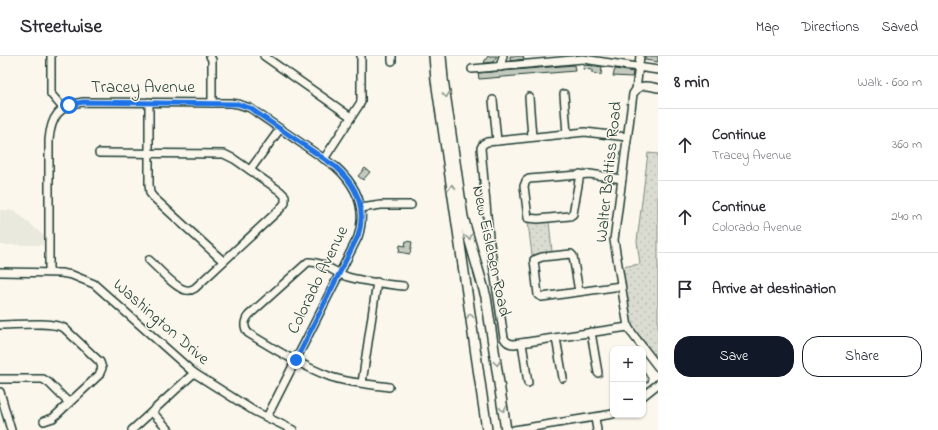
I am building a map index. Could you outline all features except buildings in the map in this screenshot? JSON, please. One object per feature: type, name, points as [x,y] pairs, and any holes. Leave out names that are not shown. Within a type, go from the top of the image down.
[{"type":"main road","name":"New Eisleben Road","points":[[434,56],[436,86],[487,430]]},
{"type":"main road","name":"New Eisleben Road","points":[[441,56],[463,217],[486,297],[506,430]]},
{"type":"street","points":[[49,272],[49,140],[52,123],[62,108],[51,94],[51,56]]},
{"type":"street","points":[[210,56],[212,60],[212,103]]},
{"type":"street","points":[[264,56],[352,117]]},
{"type":"street","points":[[324,159],[361,102],[361,56]]},
{"type":"street","points":[[500,67],[503,56]]},
{"type":"street","points":[[636,90],[640,56]]},
{"type":"street","points":[[472,69],[500,67],[554,59],[584,58],[615,60],[639,67],[658,70]]},
{"type":"street","name":"Walter Battiss Road","points":[[641,346],[628,327],[614,240],[633,94],[636,90],[643,86],[658,88]]},
{"type":"street","points":[[564,94],[567,134]]},
{"type":"street","points":[[529,97],[532,137]]},
{"type":"street","points":[[493,100],[497,141]]},
{"type":"street","name":"Tracey Avenue","points":[[62,108],[83,102],[212,103],[244,105],[324,159],[345,176]]},
{"type":"street","points":[[149,102],[149,189],[153,197],[223,262]]},
{"type":"street","points":[[250,170],[280,129]]},
{"type":"street","points":[[628,138],[588,132],[485,142],[481,148],[489,237],[504,338],[506,341],[509,344],[522,343],[628,327]]},
{"type":"street","points":[[99,153],[224,154],[234,159],[284,194],[285,203],[280,209],[195,288],[187,291],[183,290],[149,260]]},
{"type":"street","points":[[580,174],[573,214],[570,216],[538,219],[528,218],[524,186],[530,178],[580,174],[590,174],[622,179]]},
{"type":"street","name":"Colorado Avenue","points":[[267,417],[358,236],[362,220],[361,208],[355,189],[345,176]]},
{"type":"street","points":[[361,208],[382,205],[411,205]]},
{"type":"street","points":[[579,292],[573,256],[571,254],[542,257],[534,260],[538,294],[540,296],[579,292],[621,286]]},
{"type":"street","points":[[389,387],[331,377],[280,353],[248,333],[245,326],[246,318],[308,262],[318,263],[339,274],[356,279],[403,286]]},
{"type":"street","name":"Washington Drive","points":[[0,272],[49,272],[72,275],[94,284],[194,373],[281,427],[293,430]]},
{"type":"street","points":[[362,383],[378,282]]},
{"type":"street","points":[[0,325],[60,326],[100,362],[102,368],[99,375],[53,418],[44,420]]},
{"type":"street","points":[[591,332],[598,372]]},
{"type":"street","points":[[556,338],[563,378]]},
{"type":"street","points":[[522,343],[528,383]]},
{"type":"street","name":"Walter Battiss Road","points":[[646,353],[658,367]]},
{"type":"street","points":[[132,430],[194,373]]},
{"type":"street","points":[[0,379],[43,379],[69,403]]},
{"type":"street","points":[[646,394],[658,384]]},
{"type":"street","points":[[0,392],[2,407],[12,430]]},
{"type":"street","points":[[152,412],[169,430]]},
{"type":"street","points":[[514,430],[610,415]]},
{"type":"street","points":[[595,418],[597,430]]},
{"type":"shaded area","points":[[648,153],[658,154],[658,360],[632,326],[622,267],[640,264],[637,241]]},
{"type":"shaded area","points":[[0,210],[14,210],[44,236],[43,245],[0,245]]},
{"type":"shaded area","points":[[549,221],[552,252],[532,255],[528,223]]},
{"type":"route","points":[[69,105],[83,102],[230,103],[244,105],[336,167],[345,176],[355,189],[361,208],[362,220],[358,236],[296,360]]}]
